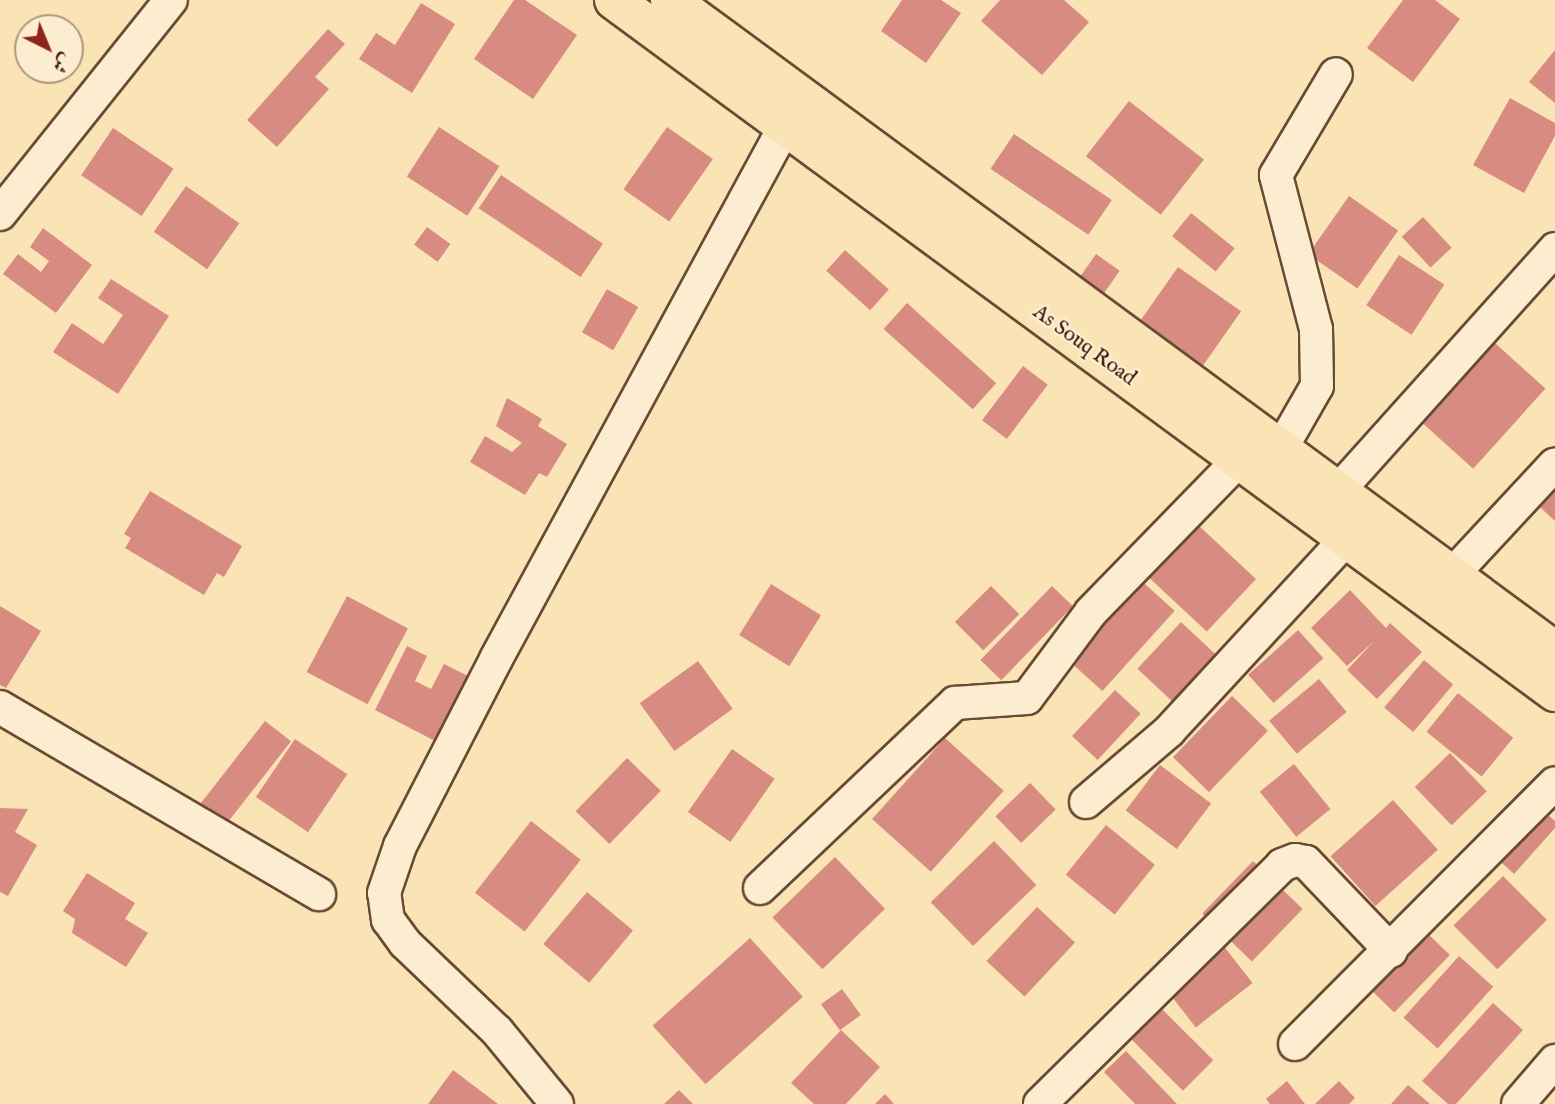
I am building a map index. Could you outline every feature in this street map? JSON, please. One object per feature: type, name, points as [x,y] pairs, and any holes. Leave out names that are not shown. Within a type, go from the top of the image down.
[{"type":"main road","name":"As Souq Road","points":[[614,0],[1555,692]]},
{"type":"main road","name":"As Souq Road","points":[[670,0],[1282,447],[1338,492],[1555,651]]},
{"type":"street","points":[[0,214],[171,0]]},
{"type":"street","points":[[1282,447],[1317,386],[1316,329],[1276,174],[1336,75]]},
{"type":"street","points":[[557,1104],[497,1031],[405,943],[388,920],[384,893],[400,846],[496,659],[785,126]]},
{"type":"street","points":[[1338,492],[1555,249]]},
{"type":"street","points":[[760,888],[955,703],[1027,698],[1091,612],[1239,460]]},
{"type":"street","points":[[1452,575],[1555,464]]},
{"type":"street","points":[[1086,802],[1205,695],[1346,539]]},
{"type":"street","points":[[0,707],[319,894]]},
{"type":"street","points":[[1296,1044],[1555,783]]},
{"type":"street","points":[[1040,1104],[1282,864],[1295,860],[1306,862],[1391,951]]},
{"type":"street","points":[[1518,1104],[1555,1061]]},
{"type":"building","points":[[514,0],[525,0],[577,35],[533,99],[474,59]]},
{"type":"building","points":[[902,0],[941,0],[961,13],[926,63],[881,31]]},
{"type":"building","points":[[1000,0],[1064,0],[1089,22],[1042,75],[981,21]]},
{"type":"building","points":[[1403,0],[1435,0],[1460,19],[1413,82],[1367,48]]},
{"type":"building","points":[[421,3],[455,24],[412,93],[359,59],[376,33],[395,45]]},
{"type":"building","points":[[328,29],[345,44],[315,77],[329,89],[277,147],[247,120]]},
{"type":"building","points":[[1555,50],[1555,103],[1529,82]]},
{"type":"building","points":[[1510,98],[1555,123],[1555,136],[1524,193],[1473,165]]},
{"type":"building","points":[[1129,101],[1204,159],[1161,215],[1086,156]]},
{"type":"building","points":[[439,127],[499,166],[467,216],[407,176]]},
{"type":"building","points":[[667,127],[713,159],[669,221],[623,189]]},
{"type":"building","points":[[113,128],[174,169],[142,216],[81,175]]},
{"type":"building","points":[[1014,134],[1112,200],[1088,235],[991,169]]},
{"type":"building","points":[[501,175],[603,244],[581,277],[479,208]]},
{"type":"building","points":[[186,186],[239,223],[207,269],[154,232]]},
{"type":"building","points":[[1349,196],[1398,230],[1357,289],[1308,254]]},
{"type":"building","points":[[1191,213],[1235,248],[1216,272],[1172,236]]},
{"type":"building","points":[[1423,217],[1452,248],[1430,267],[1402,237]]},
{"type":"building","points":[[427,227],[450,244],[438,262],[414,245]]},
{"type":"building","points":[[43,228],[92,265],[56,313],[3,274],[18,254],[41,272],[49,261],[30,247]]},
{"type":"building","points":[[845,250],[889,289],[870,310],[826,271]]},
{"type":"building","points":[[1096,254],[1120,271],[1097,303],[1074,286]]},
{"type":"building","points":[[1399,255],[1444,284],[1412,335],[1366,305]]},
{"type":"building","points":[[1178,267],[1241,311],[1201,369],[1138,324]]},
{"type":"building","points":[[111,279],[169,316],[118,394],[53,352],[72,323],[103,344],[123,315],[98,298]]},
{"type":"building","points":[[607,289],[638,307],[613,350],[582,332]]},
{"type":"building","points":[[907,303],[996,383],[973,409],[884,329]]},
{"type":"building","points":[[1486,335],[1545,389],[1473,469],[1414,415]]},
{"type":"building","points":[[1023,366],[1048,385],[1007,439],[982,420]]},
{"type":"building","points":[[507,398],[542,419],[538,426],[567,444],[547,477],[539,473],[525,495],[470,462],[485,436],[512,452],[522,443],[496,426]]},
{"type":"building","points":[[1555,471],[1555,521],[1530,498]]},
{"type":"building","points":[[150,491],[242,546],[224,577],[217,573],[204,595],[125,548],[131,538],[124,534]]},
{"type":"building","points":[[1196,523],[1256,579],[1207,632],[1147,576]]},
{"type":"building","points":[[1136,576],[1175,611],[1102,691],[1064,656]]},
{"type":"building","points":[[771,584],[821,615],[789,666],[739,635]]},
{"type":"building","points":[[991,586],[1019,614],[983,650],[955,622]]},
{"type":"building","points":[[1052,586],[1073,606],[1001,680],[980,660]]},
{"type":"building","points":[[1350,590],[1386,628],[1390,623],[1422,652],[1377,699],[1347,670],[1374,641],[1347,666],[1311,628]]},
{"type":"building","points":[[347,596],[408,628],[368,704],[307,672]]},
{"type":"building","points":[[0,606],[41,631],[6,688],[0,685]]},
{"type":"building","points":[[1181,622],[1225,663],[1181,710],[1137,669]]},
{"type":"building","points":[[1298,630],[1323,658],[1274,703],[1248,675]]},
{"type":"building","points":[[407,646],[427,656],[415,681],[431,689],[444,664],[474,679],[441,744],[375,710]]},
{"type":"building","points":[[1424,660],[1453,684],[1413,732],[1384,707]]},
{"type":"building","points":[[698,661],[733,709],[674,751],[640,703]]},
{"type":"building","points":[[1319,679],[1347,712],[1297,754],[1269,721]]},
{"type":"building","points":[[1115,690],[1141,714],[1098,760],[1072,736]]},
{"type":"building","points":[[1458,693],[1513,738],[1482,777],[1427,732]]},
{"type":"building","points":[[1232,696],[1268,731],[1209,792],[1173,757]]},
{"type":"building","points":[[265,721],[291,741],[223,829],[197,808]]},
{"type":"building","points":[[945,738],[1004,791],[931,872],[872,819]]},
{"type":"building","points":[[295,739],[347,774],[308,832],[256,797]]},
{"type":"building","points":[[732,749],[775,779],[730,842],[688,812]]},
{"type":"building","points":[[1450,753],[1487,791],[1452,825],[1415,787]]},
{"type":"building","points":[[627,758],[661,791],[609,844],[576,811]]},
{"type":"building","points":[[1294,764],[1331,809],[1296,837],[1260,792]]},
{"type":"building","points":[[1160,765],[1211,804],[1177,849],[1126,811]]},
{"type":"building","points":[[1030,783],[1056,810],[1021,843],[995,816]]},
{"type":"building","points":[[1521,791],[1555,821],[1555,828],[1514,874],[1477,840]]},
{"type":"building","points":[[1393,800],[1438,850],[1375,906],[1331,856]]},
{"type":"building","points":[[0,808],[28,809],[15,832],[37,845],[8,896],[0,892]]},
{"type":"building","points":[[531,821],[581,860],[525,931],[475,893]]},
{"type":"building","points":[[1106,825],[1155,865],[1115,914],[1066,875]]},
{"type":"building","points":[[994,841],[1036,885],[973,946],[931,902]]},
{"type":"building","points":[[835,857],[885,909],[822,969],[772,917]]},
{"type":"building","points":[[1253,861],[1303,909],[1252,961],[1202,914]]},
{"type":"building","points":[[87,873],[135,903],[125,919],[148,933],[126,967],[72,933],[75,919],[63,911]]},
{"type":"building","points":[[1503,876],[1547,920],[1497,969],[1454,925]]},
{"type":"building","points":[[587,892],[633,931],[589,983],[543,944]]},
{"type":"building","points":[[1037,907],[1075,942],[1025,997],[987,961]]},
{"type":"building","points":[[1424,930],[1450,955],[1394,1013],[1368,988]]},
{"type":"building","points":[[1215,935],[1253,983],[1196,1027],[1158,979]]},
{"type":"building","points":[[750,938],[803,997],[706,1084],[653,1026]]},
{"type":"building","points":[[1459,956],[1493,987],[1438,1048],[1403,1018]]},
{"type":"building","points":[[842,989],[861,1015],[840,1030],[821,1004]]},
{"type":"building","points":[[1493,1003],[1523,1030],[1456,1104],[1448,1104],[1422,1081]]},
{"type":"building","points":[[1161,1008],[1213,1060],[1183,1091],[1131,1038]]},
{"type":"building","points":[[841,1030],[880,1067],[846,1104],[814,1104],[791,1083]]},
{"type":"building","points":[[1126,1051],[1177,1104],[1135,1104],[1104,1072]]},
{"type":"building","points":[[453,1070],[498,1104],[428,1104]]},
{"type":"building","points":[[1287,1081],[1305,1104],[1270,1104],[1266,1099]]},
{"type":"building","points":[[1339,1081],[1355,1098],[1349,1104],[1315,1104]]},
{"type":"building","points":[[1408,1085],[1430,1104],[1391,1104]]},
{"type":"building","points":[[679,1090],[693,1104],[664,1104]]},
{"type":"building","points":[[885,1094],[894,1104],[875,1104]]}]
